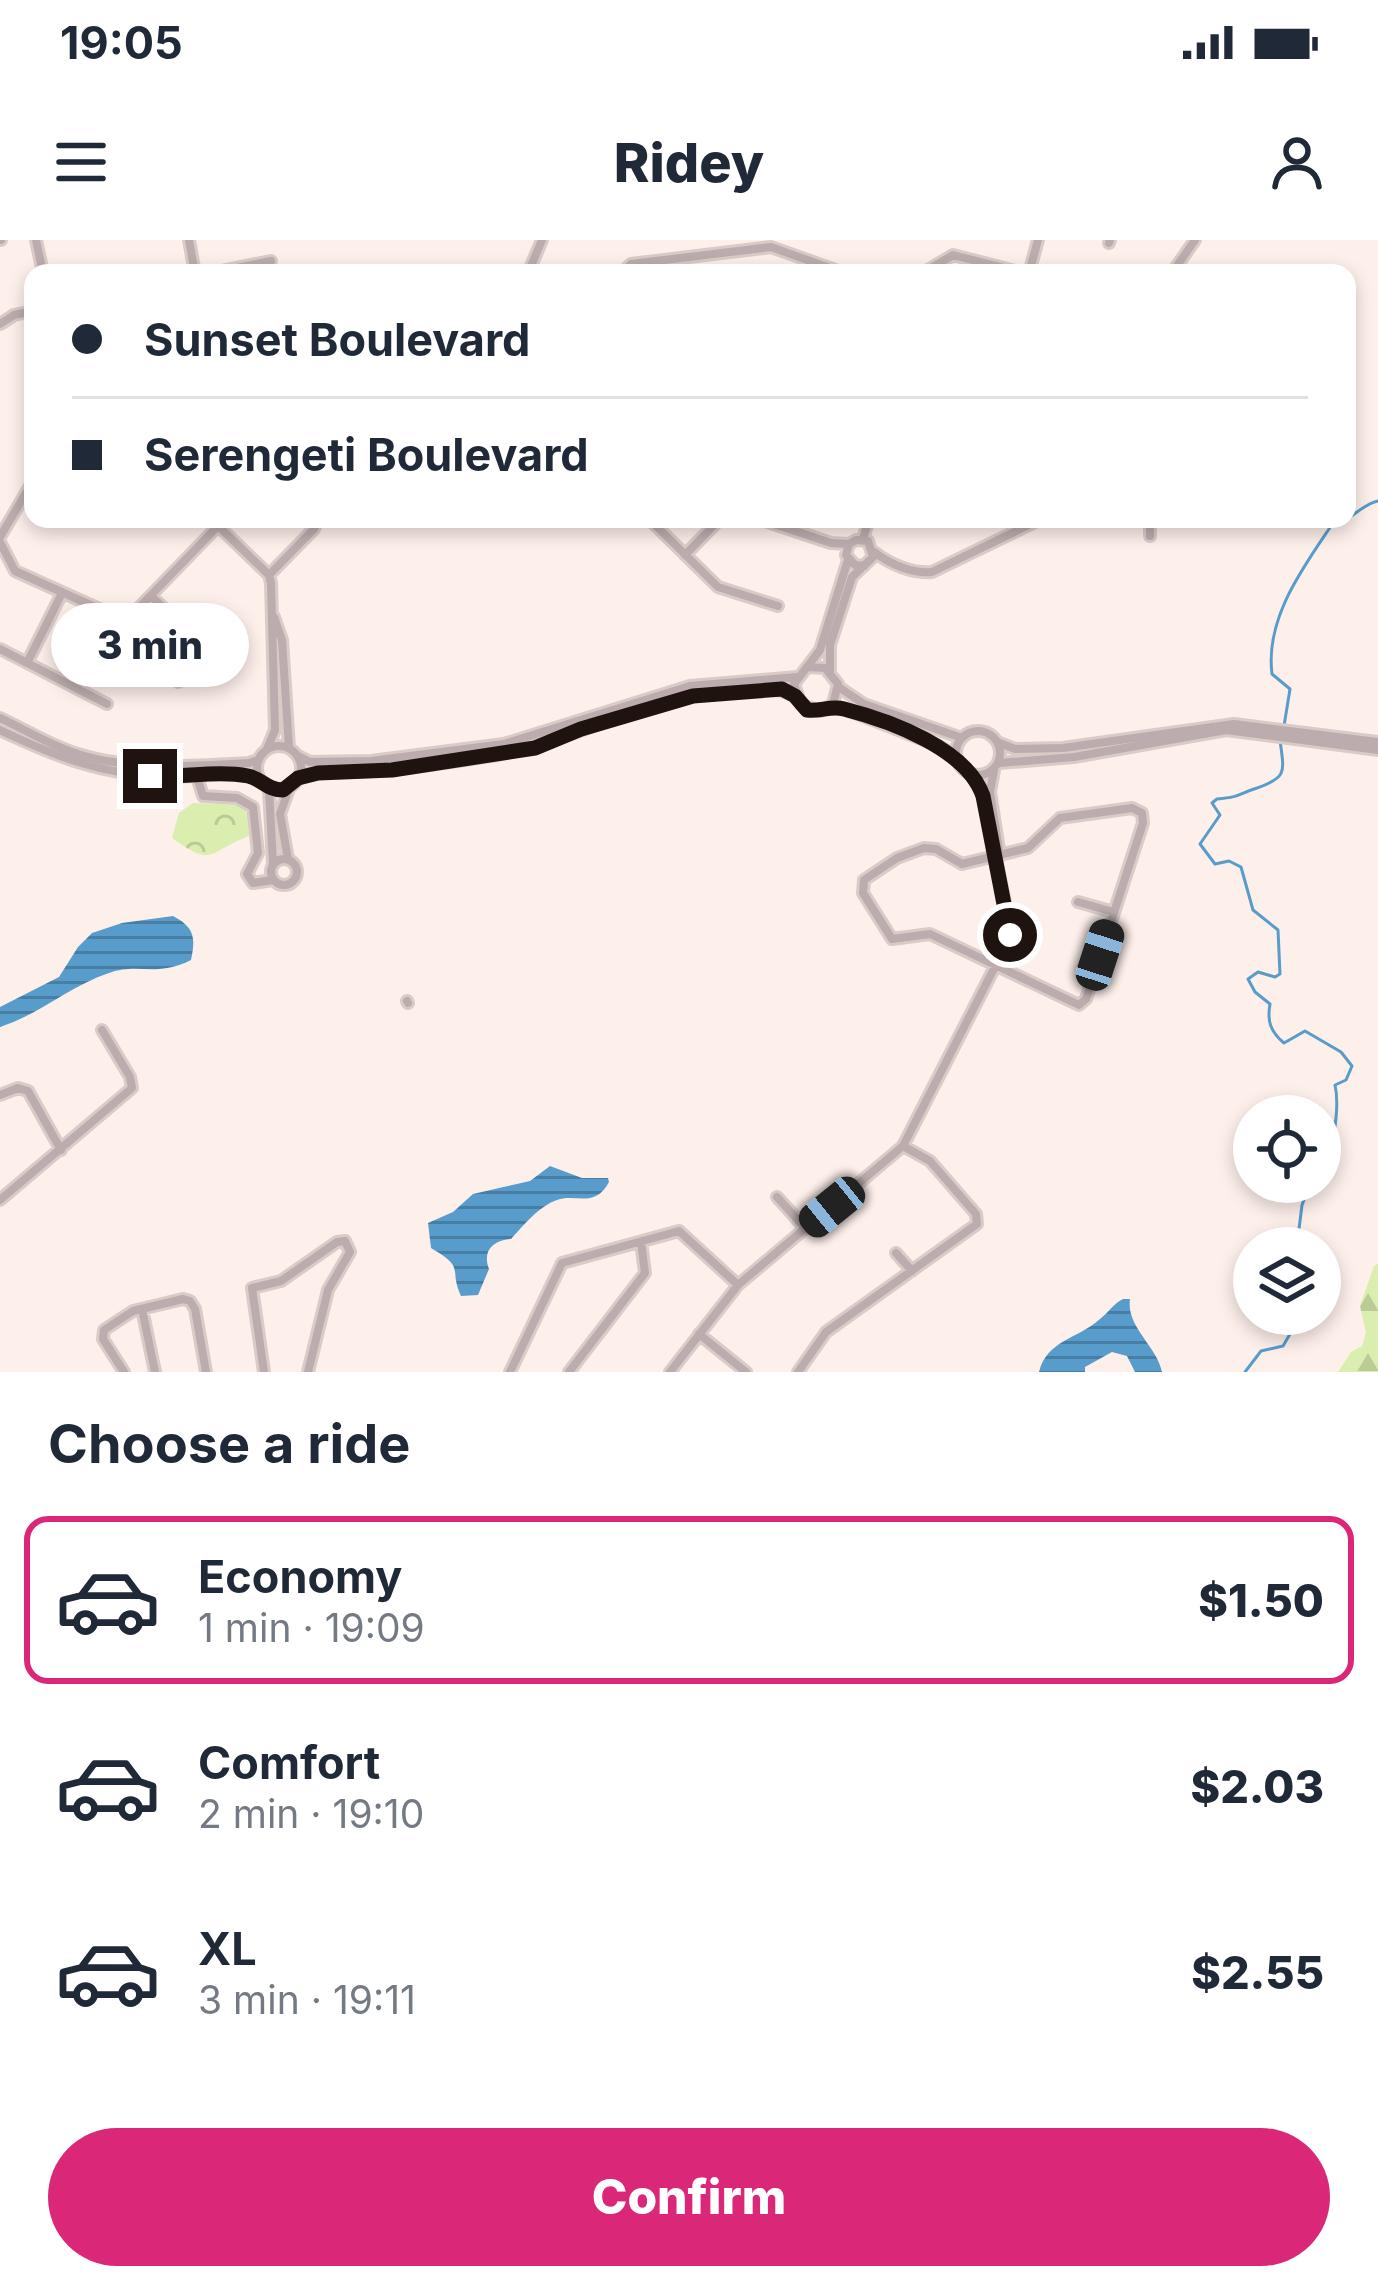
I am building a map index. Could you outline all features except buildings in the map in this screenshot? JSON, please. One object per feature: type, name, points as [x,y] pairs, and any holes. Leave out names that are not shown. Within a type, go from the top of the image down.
[{"type":"street","points":[[631,264],[771,243],[822,264]]},
{"type":"street","points":[[938,264],[953,255],[990,264]]},
{"type":"street","points":[[256,264],[271,261]]},
{"type":"street","points":[[24,497],[0,539],[14,569],[125,621],[152,597],[210,528]]},
{"type":"street","points":[[0,718],[95,758],[159,766],[258,760],[275,730],[278,673],[269,575],[219,528]]},
{"type":"street","points":[[269,575],[314,528]]},
{"type":"street","points":[[658,528],[718,587],[778,606]]},
{"type":"street","points":[[686,555],[712,528]]},
{"type":"street","points":[[785,528],[832,544],[862,539],[866,528]]},
{"type":"street","points":[[832,544],[866,565],[886,562],[932,572],[1022,528]]},
{"type":"street","points":[[1150,528],[1150,536]]},
{"type":"street","points":[[862,539],[886,562]]},
{"type":"street","points":[[849,544],[830,645],[830,671],[838,687],[864,704],[962,738],[979,731],[1015,748],[1063,748],[1202,726],[1378,746]]},
{"type":"street","points":[[267,749],[289,748],[310,762],[371,761],[505,744],[690,686],[797,677],[820,650],[852,577],[874,552]]},
{"type":"street","points":[[28,661],[62,593]]},
{"type":"street","points":[[152,597],[207,649]]},
{"type":"street","points":[[178,682],[231,626]]},
{"type":"street","points":[[0,649],[107,704]]},
{"type":"street","points":[[809,668],[830,671]]},
{"type":"street","points":[[278,673],[289,748]]},
{"type":"street","points":[[795,696],[797,677]]},
{"type":"street","points":[[827,709],[837,698],[838,687]]},
{"type":"street","points":[[197,777],[203,796],[237,798],[253,808],[258,850],[247,874],[253,883],[273,880],[285,885],[295,878],[296,866],[288,859],[280,814],[298,778],[515,752],[707,694],[774,688],[795,696],[807,710],[842,708],[939,746],[956,756],[962,770],[982,776],[996,766],[1226,730],[1260,729]]},
{"type":"street","points":[[0,730],[90,768],[150,776],[242,775],[269,788],[290,788]]},
{"type":"street","points":[[956,756],[962,738]]},
{"type":"street","points":[[670,1372],[738,1285],[903,1146],[935,1085],[1008,940],[1010,927],[991,825],[990,785],[997,742]]},
{"type":"street","points":[[298,756],[298,778]]},
{"type":"street","points":[[258,760],[260,780]]},
{"type":"street","points":[[973,775],[991,825]]},
{"type":"street","points":[[269,788],[273,880]]},
{"type":"street","points":[[1132,808],[1140,810],[1143,823],[1114,912],[1083,1004],[1074,1005],[930,934],[892,939],[862,887],[869,876],[912,851],[932,848],[962,864],[996,859],[1028,848],[1060,818],[1132,808]]},
{"type":"street","points":[[272,866],[288,859]]},
{"type":"street","points":[[1078,902],[1114,912]]},
{"type":"street","points":[[0,1200],[132,1088],[102,1030]]},
{"type":"street","points":[[0,1095],[18,1088],[28,1090],[61,1150]]},
{"type":"street","points":[[798,1372],[821,1336],[967,1233],[978,1220],[930,1161],[903,1146]]},
{"type":"street","points":[[777,1197],[806,1228]]},
{"type":"street","points":[[510,1372],[562,1263],[682,1232],[738,1285]]},
{"type":"street","points":[[264,1372],[252,1288],[280,1281],[337,1241],[345,1241],[350,1252],[328,1290],[308,1372]]},
{"type":"street","points":[[568,1372],[645,1273],[640,1242]]},
{"type":"street","points":[[896,1253],[911,1271]]},
{"type":"street","points":[[124,1372],[103,1333],[107,1326],[142,1309],[190,1301],[206,1372]]},
{"type":"street","points":[[142,1309],[155,1372]]},
{"type":"street","points":[[699,1334],[746,1372]]},
{"type":"green space","points":[[193,803],[239,805],[246,810],[249,836],[211,854],[196,853],[172,838],[179,813]]},
{"type":"green space","points":[[1378,1264],[1378,1372],[1338,1372],[1351,1352],[1362,1346],[1366,1333],[1360,1306]]},
{"type":"water","points":[[173,916],[192,934],[191,960],[167,968],[109,973],[0,1027],[0,1007],[59,977],[92,933],[122,923]]},
{"type":"water","points":[[550,1166],[609,1182],[591,1198],[550,1203],[511,1239],[494,1244],[478,1295],[461,1296],[453,1265],[431,1248],[428,1223],[453,1212],[473,1194],[530,1181]]},
{"type":"water","points":[[1123,1299],[1130,1299],[1133,1319],[1162,1372],[1135,1372],[1127,1356],[1112,1352],[1085,1367],[1085,1372],[1039,1372],[1056,1346],[1091,1326]]},
{"type":"waterway","points":[[1356,513],[1378,501]]},
{"type":"waterway","points":[[1284,726],[1290,689],[1272,674],[1274,634],[1298,577],[1330,528]]},
{"type":"waterway","points":[[1280,740],[1283,766],[1279,776],[1212,803],[1220,815],[1200,844],[1215,864],[1229,861],[1241,867],[1253,910],[1278,930],[1280,974],[1258,972],[1248,979],[1270,1004],[1269,1021],[1275,1034],[1284,1043],[1305,1031],[1341,1052],[1352,1066],[1346,1080],[1335,1085],[1336,1095]]},
{"type":"waterway","points":[[1299,1227],[1303,1203]]},
{"type":"waterway","points":[[1245,1372],[1261,1351],[1283,1346],[1289,1335]]},
{"type":"route","points":[[150,776],[242,775],[283,790],[298,778],[318,773],[392,770],[535,748],[581,729],[693,696],[782,689],[807,710],[842,708],[956,756],[983,796],[1010,935]]}]
